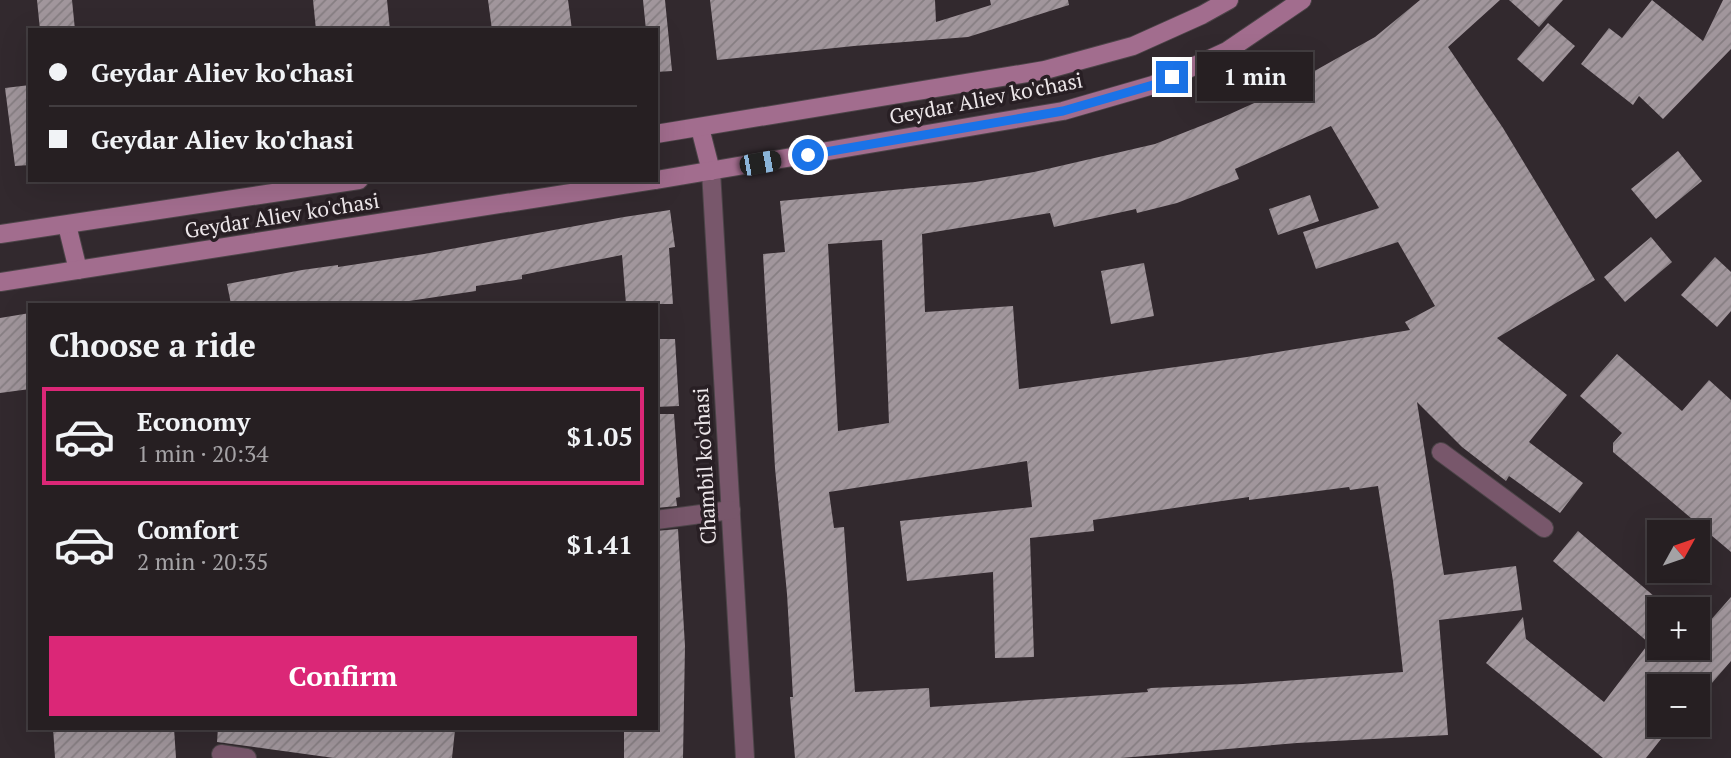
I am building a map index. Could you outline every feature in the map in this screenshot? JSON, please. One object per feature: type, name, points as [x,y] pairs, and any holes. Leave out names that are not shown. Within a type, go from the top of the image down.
[{"type":"main road","name":"Geydar Aliev ko'chasi","points":[[658,134],[1045,70],[1144,42],[1229,0]]},
{"type":"main road","name":"Geydar Aliev ko'chasi","points":[[658,180],[1063,111],[1153,85],[1227,51],[1302,0]]},
{"type":"main road","points":[[700,128],[711,171]]},
{"type":"main road","name":"Geydar Aliev ko'chasi","points":[[0,234],[346,182]]},
{"type":"main road","name":"Geydar Aliev ko'chasi","points":[[0,282],[642,182]]},
{"type":"main road","points":[[67,226],[78,270]]},
{"type":"street","name":"Chambil ko'chasi","points":[[711,171],[745,758]]},
{"type":"street","points":[[1440,452],[1544,528]]},
{"type":"street","points":[[658,520],[731,510]]},
{"type":"street","points":[[221,754],[247,758]]},
{"type":"building","points":[[37,0],[72,0],[75,28],[40,28]]},
{"type":"building","points":[[313,0],[387,0],[390,28],[316,28]]},
{"type":"building","points":[[488,0],[568,0],[572,28],[492,28]]},
{"type":"building","points":[[643,0],[665,0],[672,71],[658,72],[658,28],[646,28]]},
{"type":"building","points":[[710,0],[935,0],[936,22],[991,5],[990,0],[1068,0],[1069,5],[968,37],[717,60]]},
{"type":"building","points":[[1420,0],[1500,0],[1448,47],[1503,128],[1595,280],[1497,338],[1567,395],[1529,442],[1583,483],[1560,513],[1509,476],[1506,481],[1462,447],[1417,402],[1444,575],[1516,566],[1522,610],[1439,620],[1448,735],[1297,743],[1121,758],[795,758],[787,594],[775,468],[763,254],[785,252],[780,201],[975,182],[1034,172],[1155,144],[1303,81],[1302,78],[1375,37]],"holes":[[[1331,126],[1379,208],[1303,232],[1316,269],[1398,242],[1435,306],[1405,322],[1410,330],[1247,357],[1019,389],[1013,306],[925,312],[922,234],[1050,213],[1054,227],[1136,209],[1137,213],[1177,203],[1239,179],[1235,169]],[[882,240],[889,423],[838,431],[828,244]],[[1027,461],[1032,507],[900,521],[907,581],[993,572],[995,658],[1034,657],[1030,538],[1094,531],[1093,520],[1249,497],[1249,500],[1349,487],[1350,490],[1378,486],[1393,581],[1403,672],[1151,688],[1147,689],[1148,692],[930,707],[929,688],[855,692],[844,527],[834,528],[829,492]]]},
{"type":"building","points":[[1509,0],[1563,0],[1539,27]]},
{"type":"building","points":[[1652,0],[1703,41],[1723,0],[1731,0],[1731,49],[1663,119],[1639,96],[1633,105],[1581,64],[1609,28],[1622,38]]},
{"type":"building","points":[[1548,23],[1575,46],[1543,82],[1517,59]]},
{"type":"building","points":[[28,85],[28,165],[15,166],[5,88]]},
{"type":"building","points":[[1678,151],[1702,181],[1656,219],[1631,189]]},
{"type":"building","points":[[1310,195],[1319,221],[1278,235],[1269,209]]},
{"type":"building","points":[[670,210],[675,247],[669,248],[673,304],[626,303],[622,255],[522,275],[522,279],[476,286],[476,291],[396,303],[231,303],[227,284],[302,270],[424,254]]},
{"type":"building","points":[[1651,237],[1672,262],[1625,302],[1604,277]]},
{"type":"building","points":[[1715,257],[1731,272],[1731,311],[1717,327],[1681,295]]},
{"type":"building","points":[[1144,263],[1154,316],[1111,324],[1101,271]]},
{"type":"building","points":[[28,313],[28,389],[0,393],[0,318]]},
{"type":"building","points":[[658,339],[675,339],[679,406],[658,407]]},
{"type":"building","points":[[1617,354],[1682,411],[1709,380],[1731,400],[1731,552],[1710,534],[1710,520],[1693,520],[1613,452],[1613,443],[1622,433],[1580,396]]},
{"type":"building","points":[[658,414],[674,414],[680,497],[676,498],[677,506],[658,508]]},
{"type":"building","points":[[678,529],[685,646],[683,758],[624,758],[624,730],[658,730],[658,531]]},
{"type":"building","points":[[1578,531],[1655,597],[1647,597],[1647,641],[1553,561]]},
{"type":"building","points":[[1731,597],[1731,661],[1710,685],[1710,674],[1647,674],[1647,737],[1663,737],[1646,758],[1603,758],[1486,663],[1523,617],[1526,639],[1604,702],[1647,646],[1647,660],[1710,660],[1710,621]]},
{"type":"building","points":[[53,730],[174,730],[176,758],[55,758]]},
{"type":"building","points":[[218,730],[455,730],[452,758],[334,758],[217,742]]},
{"type":"route","points":[[808,155],[1063,111],[1172,77]]}]
